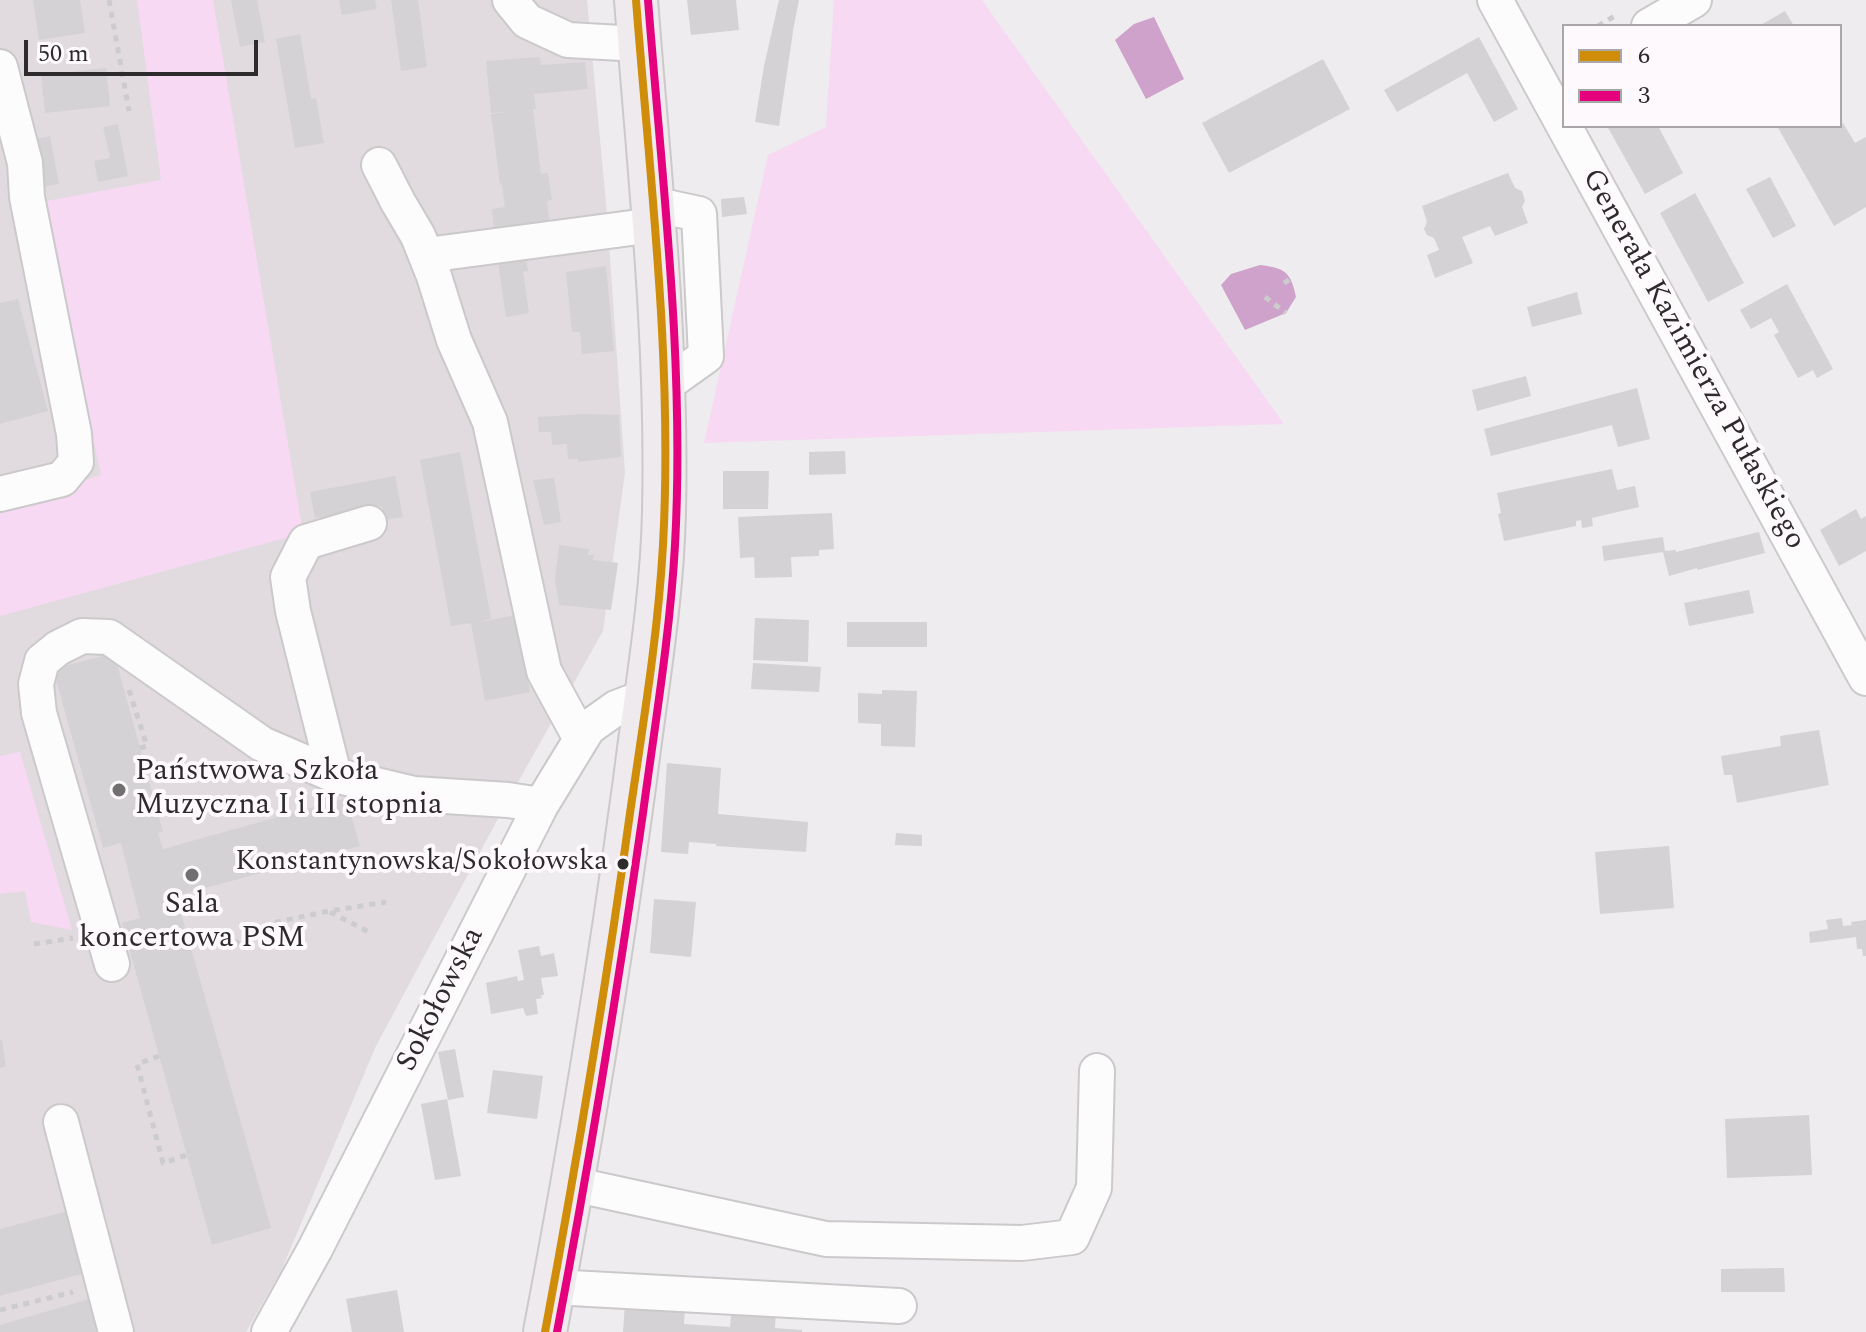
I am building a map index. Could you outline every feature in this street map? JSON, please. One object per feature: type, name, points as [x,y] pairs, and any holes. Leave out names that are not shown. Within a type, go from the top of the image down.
[{"type":"main road","points":[[545,1332],[612,947],[657,610],[662,548],[664,386],[636,0]]},
{"type":"street","points":[[510,0],[527,21],[568,40],[639,44]]},
{"type":"street","name":"Generała Kazimierza Pułaskiego","points":[[1495,0],[1553,81]]},
{"type":"street","points":[[1652,24],[1694,0]]},
{"type":"street","points":[[0,67],[25,163],[13,201],[74,434],[76,462],[62,479],[0,494]]},
{"type":"street","name":"Generała Kazimierza Pułaskiego","points":[[1578,128],[1866,678]]},
{"type":"street","points":[[379,165],[427,255],[454,340],[490,422],[544,671],[581,739]]},
{"type":"street","points":[[427,255],[653,214]]},
{"type":"street","points":[[334,775],[293,611],[288,577],[306,542],[369,523]]},
{"type":"street","points":[[112,964],[39,713],[36,684],[42,661],[58,648],[82,636],[109,637],[262,744],[334,775],[414,794],[541,805]]},
{"type":"street","name":"Sokołowska","points":[[269,1332],[315,1249],[541,805],[588,728],[616,708],[645,697]]},
{"type":"street","points":[[572,1184],[826,1239],[1022,1243],[1072,1237],[1094,1188],[1097,1071]]},
{"type":"street","points":[[61,1122],[116,1332]]},
{"type":"street","points":[[553,1287],[899,1306]]},
{"type":"path","points":[[109,0],[129,111]]},
{"type":"path","points":[[1284,283],[1292,278]]},
{"type":"path","points":[[1265,297],[1286,313]]},
{"type":"path","points":[[125,677],[147,746],[140,748]]},
{"type":"path","points":[[235,945],[253,927],[386,902]]},
{"type":"path","points":[[329,911],[369,932]]},
{"type":"path","points":[[159,1056],[137,1064],[163,1163],[187,1155]]},
{"type":"path","points":[[0,1310],[105,1285]]},
{"type":"shaded area","points":[[0,0],[587,0],[607,214],[625,473],[603,631],[376,1046],[281,1271],[246,1332],[0,1332]]},
{"type":"shaded area","points":[[137,0],[213,0],[303,533],[0,616],[0,509],[101,475],[41,202],[161,180]]},
{"type":"shaded area","points":[[834,0],[982,0],[1284,424],[704,443],[768,155],[826,127]]},
{"type":"shaded area","points":[[1154,17],[1184,79],[1146,99],[1115,40],[1134,24]]},
{"type":"shaded area","points":[[1260,265],[1286,273],[1296,297],[1286,313],[1245,330],[1221,285],[1231,274]]},
{"type":"shaded area","points":[[20,752],[72,930],[31,922],[25,891],[0,894],[0,756]]},
{"type":"building","points":[[33,0],[80,0],[85,33],[39,40]]},
{"type":"building","points":[[231,0],[257,0],[265,42],[240,47]]},
{"type":"building","points":[[339,0],[375,0],[377,9],[342,15]]},
{"type":"building","points":[[391,0],[418,0],[427,67],[401,71]]},
{"type":"building","points":[[687,0],[736,0],[739,30],[691,35]]},
{"type":"building","points":[[779,0],[799,0],[779,126],[755,122]]},
{"type":"building","points":[[1785,11],[1793,24],[1762,24]]},
{"type":"building","points":[[300,34],[311,99],[316,98],[324,143],[295,148],[276,39]]},
{"type":"building","points":[[1479,37],[1518,109],[1494,122],[1467,73],[1397,112],[1384,90]]},
{"type":"building","points":[[540,57],[541,65],[585,62],[588,89],[534,94],[541,174],[548,173],[552,200],[547,201],[550,224],[494,231],[492,209],[505,207],[491,114],[508,112],[491,113],[486,61]]},
{"type":"building","points":[[1323,59],[1350,109],[1229,173],[1202,123]]},
{"type":"building","points":[[106,68],[110,106],[45,113],[41,75]]},
{"type":"building","points":[[1842,123],[1855,143],[1866,137],[1866,207],[1834,226],[1778,128],[1842,128]]},
{"type":"building","points":[[118,124],[128,176],[98,182],[94,161],[110,158],[103,127]]},
{"type":"building","points":[[1608,128],[1659,128],[1683,173],[1645,194]]},
{"type":"building","points":[[50,136],[59,184],[42,187],[32,140]]},
{"type":"building","points":[[1508,173],[1515,188],[1522,191],[1525,201],[1522,207],[1528,223],[1495,236],[1490,226],[1462,237],[1473,263],[1435,278],[1427,255],[1439,250],[1434,238],[1427,235],[1424,229],[1427,222],[1422,206]]},
{"type":"building","points":[[1770,177],[1796,226],[1773,238],[1746,189]]},
{"type":"building","points":[[1695,193],[1744,283],[1708,302],[1660,213]]},
{"type":"building","points":[[744,197],[747,214],[722,217],[721,199]]},
{"type":"building","points":[[525,252],[528,271],[523,272],[529,313],[506,317],[497,255]]},
{"type":"building","points":[[606,266],[614,351],[582,354],[580,332],[572,332],[566,272]]},
{"type":"building","points":[[1787,284],[1833,369],[1817,378],[1813,370],[1798,378],[1774,335],[1779,332],[1771,318],[1751,329],[1740,310]]},
{"type":"building","points":[[1577,292],[1582,314],[1532,327],[1527,307]]},
{"type":"building","points":[[18,299],[48,411],[0,424],[0,303]]},
{"type":"building","points":[[1526,376],[1531,396],[1477,411],[1472,390]]},
{"type":"building","points":[[1637,388],[1650,439],[1618,447],[1612,425],[1491,456],[1484,429]]},
{"type":"building","points":[[619,415],[621,457],[578,462],[578,459],[568,459],[567,444],[552,445],[551,432],[539,432],[538,417]]},
{"type":"building","points":[[845,451],[846,474],[809,475],[809,452]]},
{"type":"building","points":[[460,452],[491,618],[479,622],[516,615],[530,692],[485,701],[471,623],[451,626],[420,460]]},
{"type":"building","points":[[1612,469],[1617,490],[1635,486],[1639,507],[1592,518],[1593,526],[1582,528],[1581,520],[1576,521],[1576,526],[1504,541],[1497,493]]},
{"type":"building","points":[[723,471],[769,471],[768,509],[723,509]]},
{"type":"building","points":[[395,476],[403,517],[385,520],[382,506],[315,518],[310,492]]},
{"type":"building","points":[[554,478],[561,522],[544,525],[533,480]]},
{"type":"building","points":[[1856,509],[1861,519],[1866,516],[1866,551],[1839,566],[1820,530]]},
{"type":"building","points":[[832,513],[834,549],[819,550],[819,556],[791,557],[792,577],[755,578],[754,557],[740,558],[738,517]]},
{"type":"building","points":[[1759,532],[1765,553],[1669,576],[1663,552],[1604,561],[1602,546],[1663,537],[1665,551],[1676,552]]},
{"type":"building","points":[[559,545],[589,549],[588,555],[594,555],[593,560],[618,563],[611,610],[559,605],[555,579]]},
{"type":"building","points":[[1749,590],[1754,613],[1689,626],[1684,603]]},
{"type":"building","points":[[755,618],[809,620],[808,662],[753,660]]},
{"type":"building","points":[[847,622],[927,622],[927,647],[847,647]]},
{"type":"building","points":[[114,653],[163,832],[158,833],[163,849],[346,798],[360,846],[176,896],[271,1228],[212,1245],[122,923],[140,918],[121,843],[103,848],[53,669]]},
{"type":"building","points":[[753,663],[821,667],[819,692],[751,689]]},
{"type":"building","points":[[882,690],[917,691],[915,747],[881,746],[881,724],[858,723],[858,693],[882,694]]},
{"type":"building","points":[[1819,730],[1829,785],[1737,803],[1732,775],[1724,775],[1721,756],[1781,746],[1780,736]]},
{"type":"building","points":[[667,763],[721,768],[718,814],[808,822],[806,852],[689,842],[688,854],[661,852]]},
{"type":"building","points":[[896,833],[922,835],[922,846],[895,845]]},
{"type":"building","points":[[1669,846],[1674,908],[1600,914],[1595,852]]},
{"type":"building","points":[[654,899],[696,902],[691,957],[650,953]]},
{"type":"building","points":[[1842,918],[1843,926],[1866,920],[1866,956],[1863,956],[1862,949],[1857,949],[1856,937],[1810,943],[1809,932],[1828,929],[1826,920]]},
{"type":"building","points":[[539,946],[541,956],[554,953],[558,976],[541,978],[544,995],[536,999],[538,1014],[526,1016],[523,1008],[491,1014],[486,983],[517,976],[518,981],[524,980],[518,950]]},
{"type":"building","points":[[0,1040],[6,1067],[0,1068]]},
{"type":"building","points":[[455,1049],[464,1097],[448,1100],[438,1052]]},
{"type":"building","points":[[493,1070],[543,1076],[537,1119],[487,1113]]},
{"type":"building","points":[[447,1099],[461,1176],[435,1180],[421,1104]]},
{"type":"building","points":[[1809,1115],[1812,1175],[1727,1178],[1725,1119]]},
{"type":"building","points":[[68,1211],[85,1273],[0,1296],[0,1229]]},
{"type":"building","points":[[1784,1268],[1785,1292],[1721,1292],[1721,1269]]},
{"type":"building","points":[[397,1290],[404,1332],[352,1332],[346,1299]]},
{"type":"building","points":[[89,1299],[98,1332],[0,1332],[0,1325]]},
{"type":"building","points":[[625,1303],[685,1307],[684,1324],[730,1327],[732,1305],[776,1309],[775,1328],[802,1332],[623,1332]]},
{"type":"transit line","name":"6","points":[[545,1332],[611,943],[650,679],[663,545],[663,341],[636,0]]},
{"type":"transit line","name":"3","points":[[557,1332],[614,1008],[673,579],[677,477],[675,341],[648,0]]},
{"type":"place","name":"Państwowa Szkoła Muzyczna I i II stopnia","points":[[119,790]]},
{"type":"place","name":"Konstantynowska/Sokołowska","points":[[623,864]]},
{"type":"place","name":"Sala koncertowa PSM","points":[[192,875]]}]
